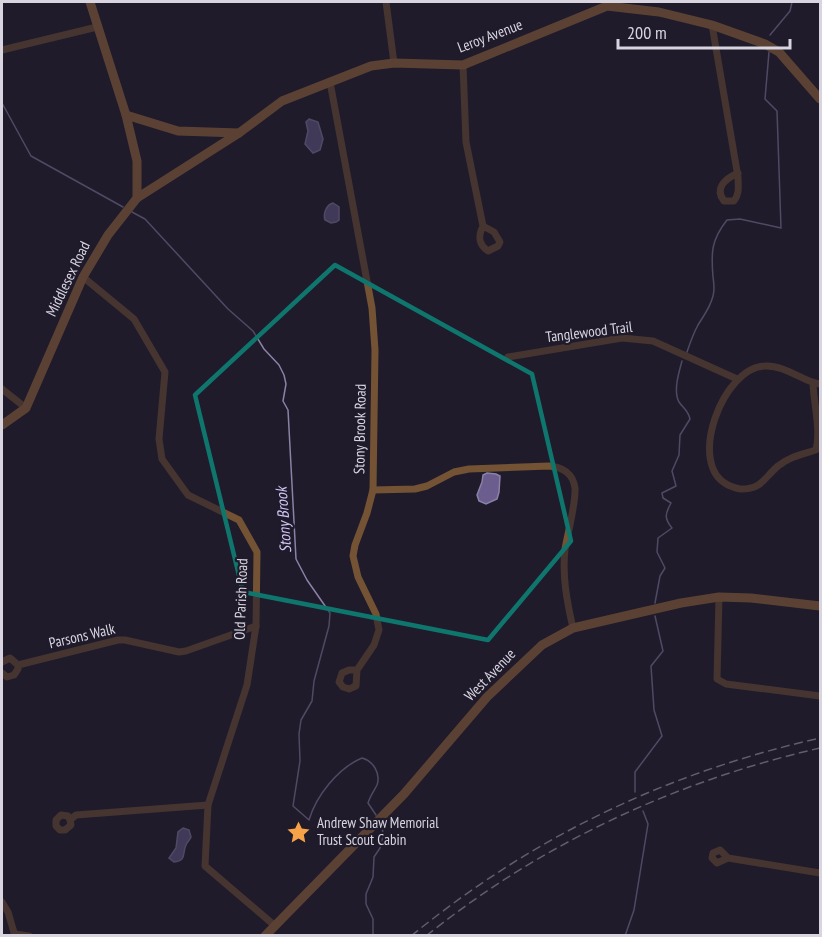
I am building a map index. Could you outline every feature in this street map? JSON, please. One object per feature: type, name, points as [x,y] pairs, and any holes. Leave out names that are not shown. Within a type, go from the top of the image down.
[{"type":"main road","points":[[90,2],[126,115],[137,161],[137,198]]},
{"type":"main road","name":"Leroy Avenue","points":[[137,198],[239,133],[282,101],[371,66],[394,63],[463,65],[607,4],[659,12],[712,25],[765,44],[779,52],[817,87],[820,99]]},
{"type":"main road","points":[[126,115],[178,131],[239,133]]},
{"type":"main road","name":"Middlesex Road","points":[[27,408],[83,277],[108,235],[137,198]]},
{"type":"main road","points":[[2,425],[27,408]]},
{"type":"main road","name":"West Avenue","points":[[265,936],[404,794],[487,697],[542,645],[573,628],[681,603],[719,597],[751,598],[820,606]]},
{"type":"street","points":[[386,2],[394,63]]},
{"type":"street","points":[[712,25],[738,173]]},
{"type":"street","points":[[2,50],[97,27]]},
{"type":"street","points":[[463,65],[466,142],[483,226]]},
{"type":"street","name":"Stony Brook Road","points":[[330,82],[372,308],[375,373],[373,490],[415,489],[427,486],[454,472],[469,469],[561,467],[567,472],[575,489],[564,569],[573,628]]},
{"type":"street","name":"Old Parish Road","points":[[83,277],[134,319],[165,372],[159,439],[162,459],[188,495],[239,519],[257,552],[256,626],[248,686],[208,805],[204,866],[274,925]]},
{"type":"street","name":"Tanglewood Trail","points":[[508,357],[622,338],[635,338],[653,341],[737,380]]},
{"type":"street","points":[[765,366],[790,370],[817,384],[814,406],[818,440],[816,450],[793,457],[778,466],[761,485],[739,490],[723,482],[712,469],[710,450],[714,419],[737,380],[746,370],[765,366]]},
{"type":"street","points":[[2,389],[27,408]]},
{"type":"street","points":[[357,670],[375,645],[379,630],[373,606],[358,577],[353,556],[354,545],[367,513],[373,490]]},
{"type":"street","points":[[719,597],[717,679],[726,684],[820,696]]},
{"type":"street","name":"Parsons Walk","points":[[18,665],[118,640],[179,652],[186,651],[256,626]]},
{"type":"street","name":"Parsons Walk","points":[[2,662],[10,658],[18,665]]},
{"type":"street","name":"Parsons Walk","points":[[2,673],[7,677],[11,676],[18,669],[18,665]]},
{"type":"street","points":[[70,820],[76,815],[84,814],[208,805]]},
{"type":"street","points":[[728,858],[820,873]]},
{"type":"street","points":[[2,902],[8,912],[15,935],[29,936]]},
{"type":"highlighted area","points":[[335,265],[532,374],[571,541],[488,640],[243,592],[195,395]]},
{"type":"shaded area","points":[[309,119],[318,122],[323,139],[320,150],[313,153],[305,144],[308,131],[306,122]]},
{"type":"shaded area","points":[[333,203],[339,207],[339,220],[331,223],[325,220],[324,215]]},
{"type":"shaded area","points":[[487,473],[500,476],[497,499],[486,504],[479,501],[477,495],[483,475]]},
{"type":"shaded area","points":[[183,828],[189,830],[191,837],[181,860],[174,862],[169,858],[176,848],[178,832]]},
{"type":"waterway","points":[[770,35],[790,11],[792,2]]},
{"type":"waterway","points":[[687,352],[712,300],[713,247],[727,220],[740,219],[781,228],[777,111],[765,99],[769,52]]},
{"type":"waterway","name":"Stony Brook","points":[[2,103],[31,156],[123,207]]},
{"type":"waterway","name":"Stony Brook","points":[[132,212],[145,219],[228,309],[253,331],[284,375],[286,384],[283,401],[288,410],[296,559],[307,580],[330,613],[329,626],[314,681],[312,701],[301,720],[300,761],[293,806],[309,820],[329,784],[345,769],[362,758],[370,762],[378,776],[377,785],[368,803],[376,815]]},
{"type":"waterway","points":[[655,603],[660,576],[665,568],[657,552],[658,538],[672,528],[666,516],[671,503],[663,498],[662,493],[676,486],[672,471],[679,455],[680,435],[690,419],[677,398],[677,382],[682,361]]},
{"type":"waterway","points":[[635,792],[635,772],[662,736],[654,710],[651,666],[663,651],[655,616]]},
{"type":"waterway","points":[[625,936],[634,910],[648,824],[643,811]]},
{"type":"waterway","name":"Stony Brook","points":[[373,936],[373,919],[366,904],[366,894],[373,877],[374,857],[380,848],[383,836],[382,823]]},
{"type":"railway","points":[[411,936],[505,868],[604,813],[708,770],[763,752],[820,738]]},
{"type":"railway","points":[[426,936],[516,872],[612,820],[663,797],[714,778],[820,748]]},
{"type":"place","name":"Andrew Shaw Memorial Trust Scout Cabin","points":[[299,832]]}]
